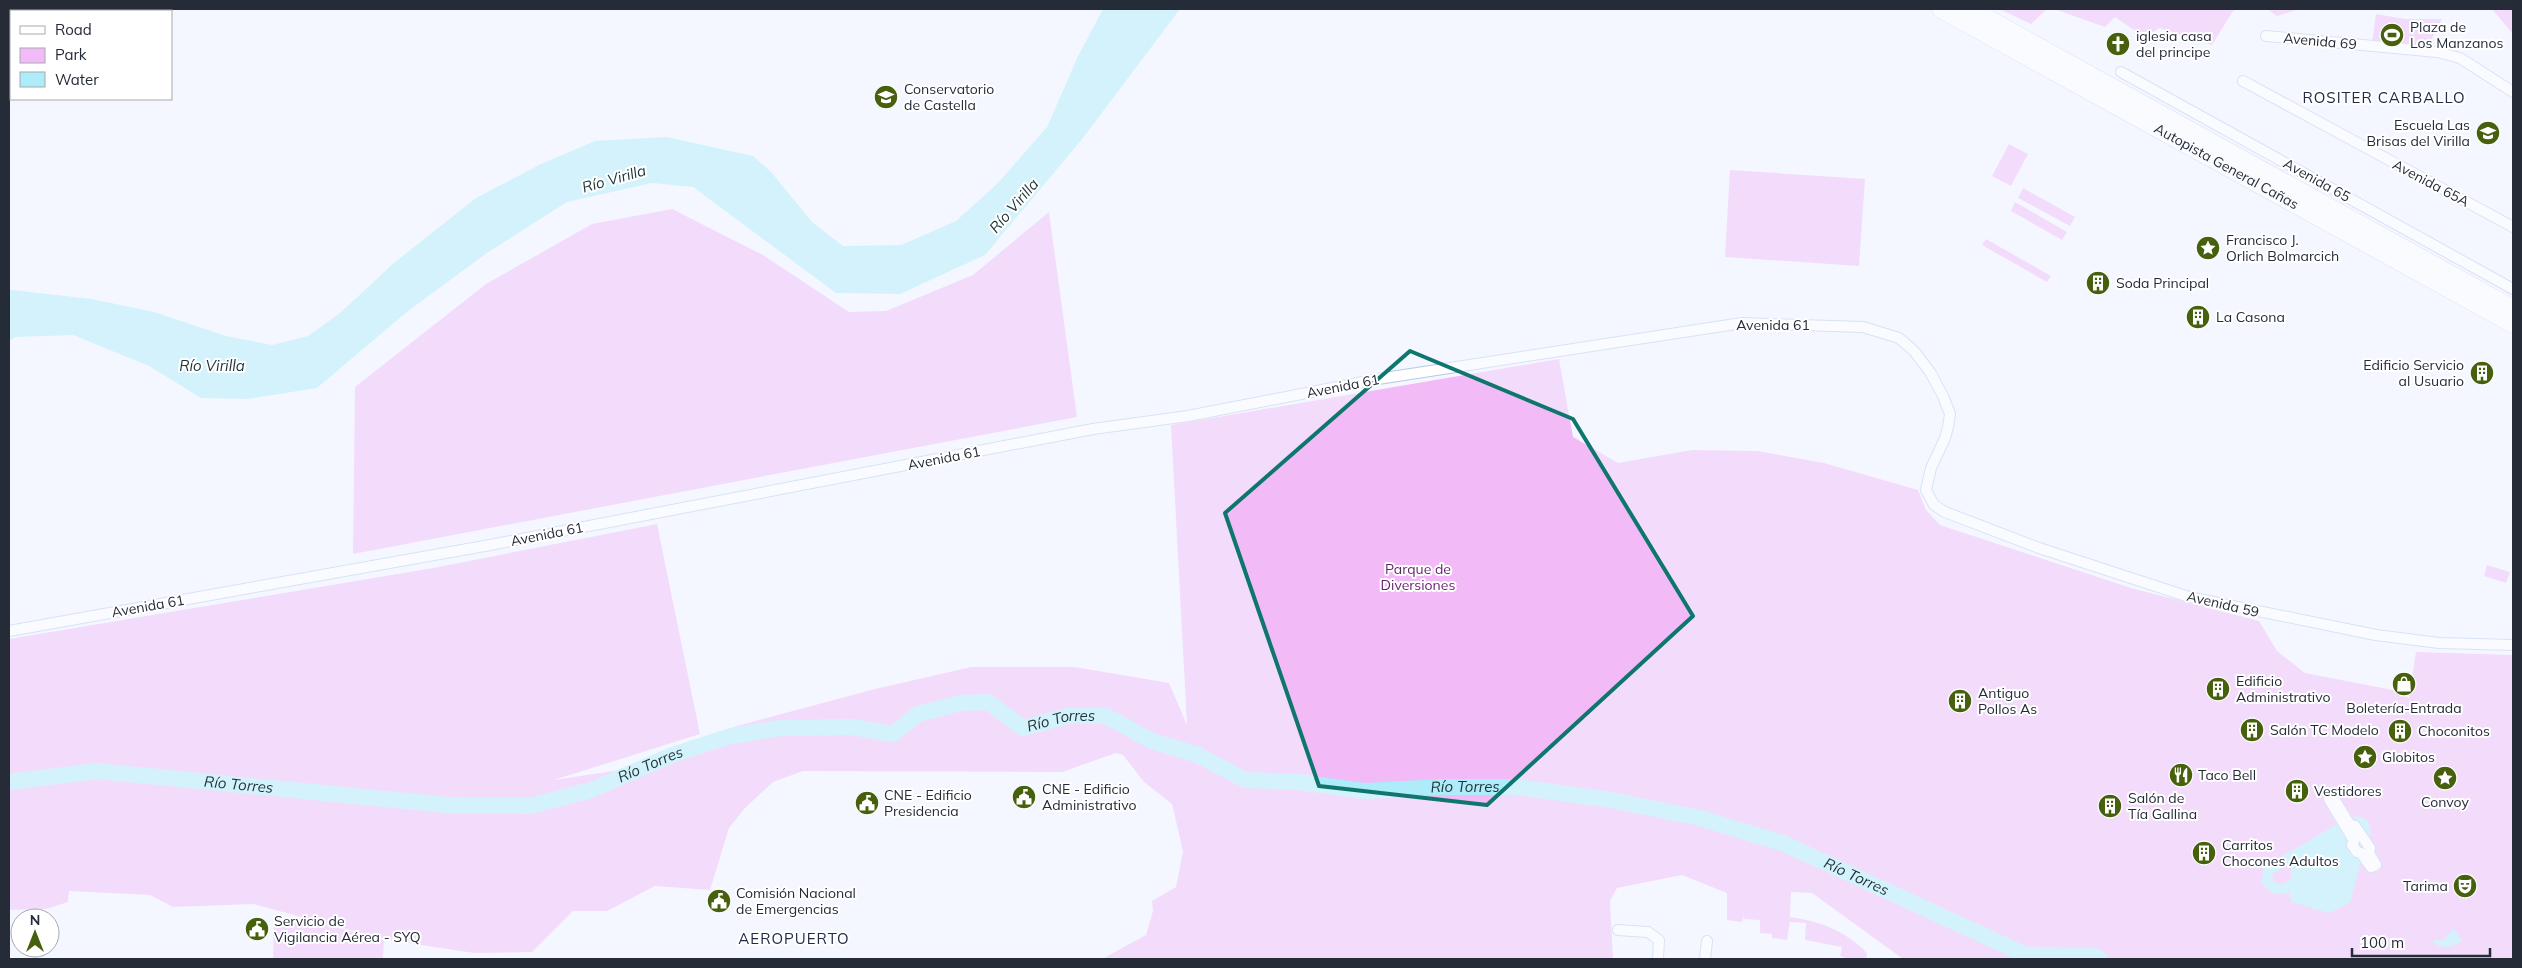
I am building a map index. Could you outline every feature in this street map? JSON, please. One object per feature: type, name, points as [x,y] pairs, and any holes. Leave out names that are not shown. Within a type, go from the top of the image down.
[{"type":"highway","name":"Autopista General Cañas","points":[[1941,9],[2513,324]]},
{"type":"highway","name":"Autopista General Cañas","points":[[1970,9],[2513,309]]},
{"type":"street","name":"Avenida 69","points":[[2266,36],[2437,52],[2460,58],[2513,92]]},
{"type":"street","name":"Avenida 65","points":[[2121,72],[2513,289]]},
{"type":"street","name":"Avenida 65A","points":[[2244,81],[2513,227]]},
{"type":"street","name":"Avenida 61","points":[[9,631],[490,545],[1093,429],[1188,416],[1378,379],[1742,323],[1863,327],[1899,338],[1920,358],[1930,372],[1950,414],[1945,438],[1931,468],[1926,490],[1934,505],[1944,512]]},
{"type":"street","name":"Avenida 59","points":[[1944,512],[2039,548],[2189,597],[2376,635],[2439,643],[2513,645]]},
{"type":"street","points":[[2333,797],[2350,825],[2355,826],[2370,848],[2369,853],[2376,865],[2371,867],[2361,853],[2357,852],[2352,846],[2354,841],[2329,799],[2333,797]]},
{"type":"street","points":[[1618,930],[1648,932],[1659,940],[1658,959]]},
{"type":"street","points":[[1705,959],[1707,941]]},
{"type":"highlighted area","points":[[1410,351],[1573,419],[1693,616],[1487,805],[1319,786],[1225,513]]},
{"type":"green space","points":[[1999,9],[2047,9],[2031,24]]},
{"type":"green space","points":[[2054,9],[2238,9],[2233,11],[2212,45],[2160,28],[2144,37],[2115,17],[2105,27]]},
{"type":"green space","points":[[2267,9],[2299,9],[2277,16]]},
{"type":"green space","points":[[2492,9],[2513,9],[2513,34]]},
{"type":"green space","points":[[2376,14],[2405,19],[2442,19],[2427,48],[2372,42]]},
{"type":"green space","points":[[2009,144],[2028,154],[2011,186],[1992,176]]},
{"type":"green space","points":[[1730,170],[1865,179],[1859,266],[1725,257]]},
{"type":"green space","points":[[2023,188],[2075,217],[2070,226],[2018,198]]},
{"type":"green space","points":[[2015,202],[2067,232],[2062,240],[2011,211]]},
{"type":"green space","points":[[672,209],[763,255],[849,312],[886,311],[973,275],[1049,212],[1077,417],[353,554],[355,387],[486,284],[592,224]]},
{"type":"green space","points":[[1986,239],[2051,276],[2047,282],[1982,245]]},
{"type":"green space","name":"Parque de Diversiones","points":[[1559,359],[1573,437],[1618,463],[1692,450],[1757,451],[1824,463],[1918,490],[1926,510],[1940,525],[2131,588],[2259,621],[2277,651],[2305,673],[2398,691],[2409,698],[2416,652],[2513,655],[2513,959],[1903,959],[1812,893],[1791,892],[1790,917],[1812,921],[1832,928],[1859,945],[1867,953],[1866,959],[1848,959],[1840,956],[1842,947],[1805,940],[1806,923],[1790,922],[1787,940],[1772,938],[1772,934],[1760,933],[1760,920],[1743,919],[1744,910],[1742,922],[1727,920],[1727,893],[1682,875],[1617,888],[1610,901],[1613,959],[1102,959],[1146,935],[1153,911],[1152,901],[1176,887],[1183,851],[1172,804],[1144,782],[1123,755],[1116,753],[1062,772],[803,771],[773,782],[745,808],[729,828],[710,890],[655,886],[607,911],[573,911],[532,952],[474,953],[388,940],[253,904],[173,907],[150,895],[69,891],[68,902],[49,908],[10,908],[9,910],[9,639],[433,568],[657,524],[700,734],[554,780],[620,770],[737,726],[871,690],[971,667],[1075,667],[1169,683],[1187,725],[1171,425]]},
{"type":"green space","points":[[2487,565],[2510,572],[2506,583],[2484,576]]},
{"type":"green space","points":[[274,919],[309,920],[384,940],[383,959],[273,959]]},
{"type":"water","name":"Río Virilla","points":[[1103,9],[1180,9],[1083,138],[985,255],[900,294],[836,293],[693,187],[652,183],[567,202],[487,253],[408,311],[317,388],[248,399],[201,398],[149,366],[73,335],[16,337],[9,341],[9,290],[92,299],[154,312],[226,336],[272,345],[308,336],[340,313],[395,262],[476,198],[541,164],[595,141],[667,137],[753,156],[772,173],[812,222],[843,246],[901,245],[956,221],[998,183],[1047,127],[1078,56]]},
{"type":"water","points":[[2354,817],[2362,817],[2367,821],[2370,826],[2370,840],[2365,860],[2360,864],[2350,903],[2329,913],[2292,902],[2289,897],[2293,854]]},
{"type":"water","points":[[2454,929],[2462,941],[2448,947],[2434,943],[2434,940],[2442,941]]},
{"type":"waterway","name":"Río Torres","points":[[9,782],[97,771],[447,805],[530,806],[591,790],[672,755],[727,737],[780,728],[852,727],[893,734],[918,714],[961,703],[988,702],[1023,728],[1068,716],[1106,716],[1152,741],[1198,755],[1245,780],[1298,782],[1365,791],[1442,787],[1517,787],[1611,800],[1700,818],[1785,844],[2026,955],[2095,956],[2100,959]]},
{"type":"waterway","points":[[2347,824],[2352,824],[2361,829],[2362,838],[2358,846],[2284,889],[2275,889],[2267,882],[2268,871],[2272,868],[2347,824]]},
{"type":"place","name":"Plaza de Los Manzanos","points":[[2392,35]]},
{"type":"place","name":"iglesia casa del principe","points":[[2118,44]]},
{"type":"place","name":"Conservatorio de Castella","points":[[886,97]]},
{"type":"place","name":"Escuela Las Brisas del Virilla","points":[[2488,133]]},
{"type":"place","name":"Francisco J. Orlich Bolmarcich","points":[[2208,248]]},
{"type":"place","name":"Soda Principal","points":[[2098,283]]},
{"type":"place","name":"La Casona","points":[[2198,317]]},
{"type":"place","name":"Edificio Servicio al Usuario","points":[[2482,373]]},
{"type":"place","name":"Boletería-Entrada","points":[[2404,684]]},
{"type":"place","name":"Edificio Administrativo","points":[[2218,689]]},
{"type":"place","name":"Antiguo Pollos As","points":[[1960,701]]},
{"type":"place","name":"Salón TC Modelo","points":[[2252,730]]},
{"type":"place","name":"Choconitos","points":[[2400,731]]},
{"type":"place","name":"Globitos","points":[[2365,757]]},
{"type":"place","name":"Taco Bell","points":[[2181,775]]},
{"type":"place","name":"Convoy","points":[[2445,778]]},
{"type":"place","name":"Vestidores","points":[[2297,791]]},
{"type":"place","name":"CNE - Edificio Administrativo","points":[[1024,797]]},
{"type":"place","name":"CNE - Edificio Presidencia","points":[[867,803]]},
{"type":"place","name":"Salón de Tía Gallina","points":[[2110,806]]},
{"type":"place","name":"Carritos Chocones Adultos","points":[[2204,853]]},
{"type":"place","name":"Tarima","points":[[2465,886]]},
{"type":"place","name":"Comisión Nacional de Emergencias","points":[[719,901]]},
{"type":"place","name":"Servicio de Vigilancia Aérea - SYQ","points":[[257,929]]},
{"type":"district","name":"ROSITER CARBALLO","points":[[2384,98]]},
{"type":"district","name":"AEROPUERTO","points":[[794,939]]}]
